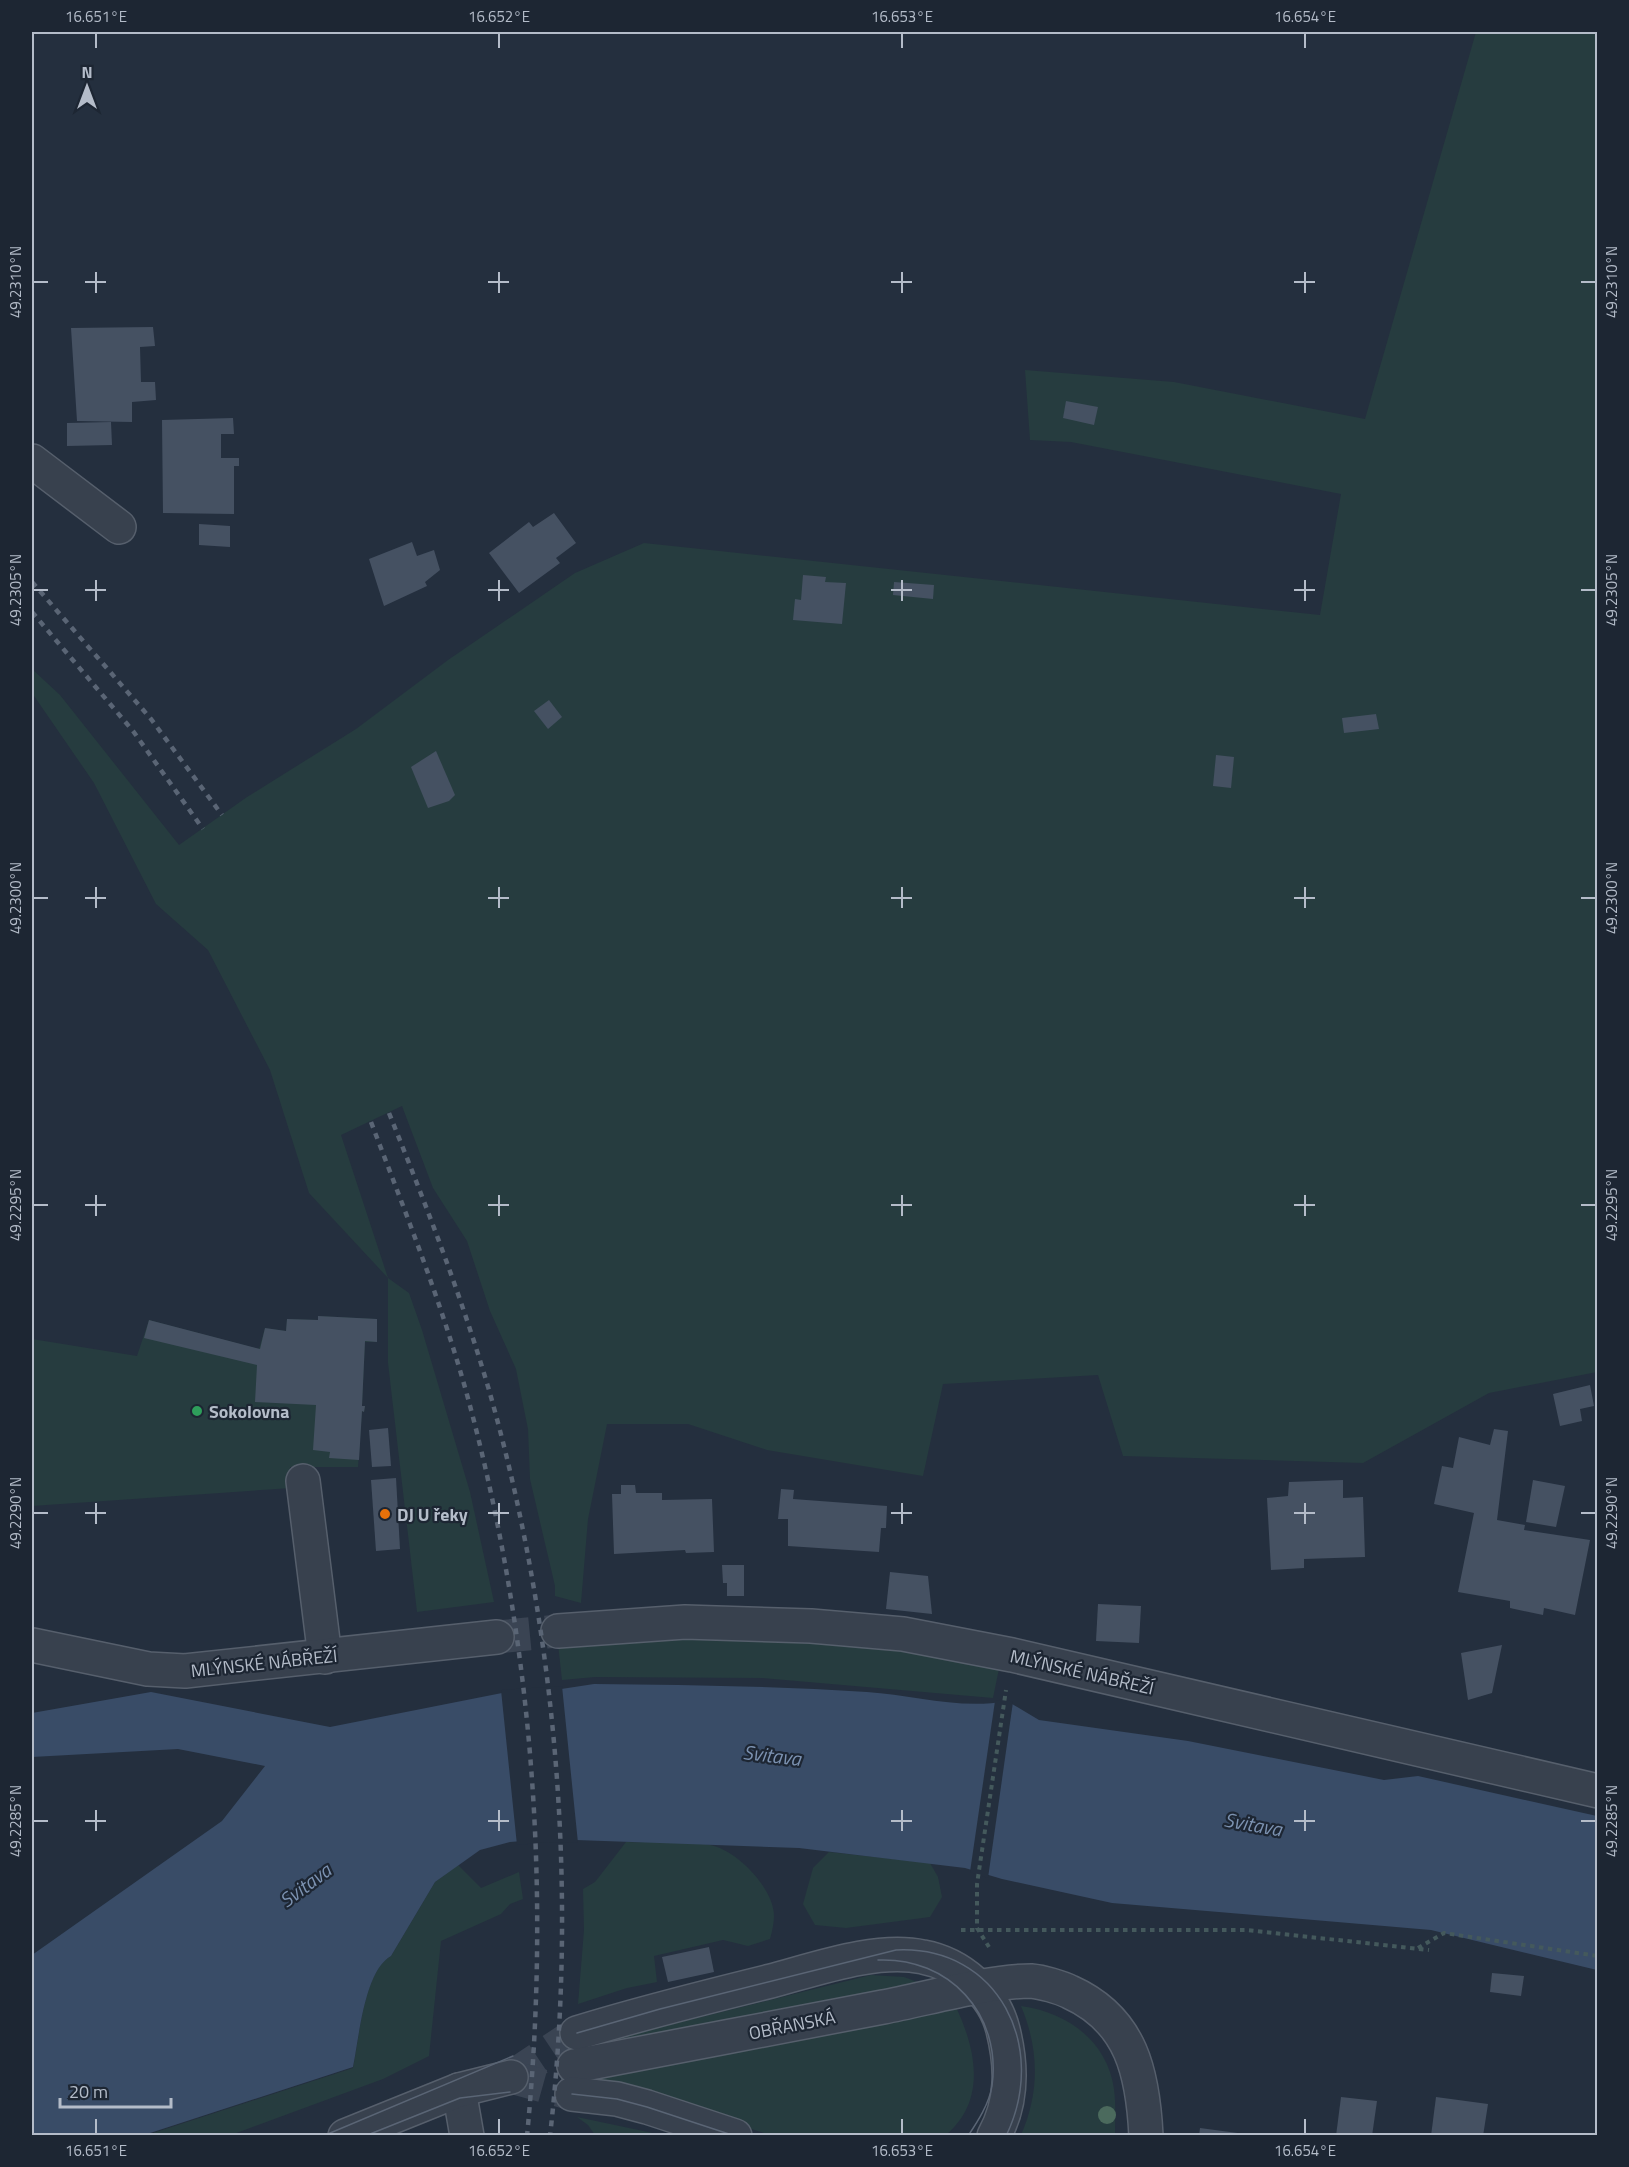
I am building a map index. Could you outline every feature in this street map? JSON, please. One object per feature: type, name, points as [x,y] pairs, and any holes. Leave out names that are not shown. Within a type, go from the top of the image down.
[{"type":"street","points":[[32,461],[119,527]]},
{"type":"street","points":[[303,1481],[325,1657]]},
{"type":"street","name":"MLÝNSKÉ NÁBŘEŽÍ","points":[[558,1631],[685,1622],[811,1626],[921,1636],[1598,1791]]},
{"type":"street","name":"MLÝNSKÉ NÁBŘEŽÍ","points":[[32,1645],[167,1671],[221,1669],[497,1637]]},
{"type":"street","points":[[577,2033],[840,1964],[894,1955],[924,1957],[996,1986],[1011,2077],[1006,2109],[994,2136]]},
{"type":"street","name":"OBŘANSKÁ","points":[[735,2136],[573,2080],[996,1986],[1032,1981],[1069,1991],[1105,2014],[1126,2043],[1140,2074],[1146,2136]]},
{"type":"street","points":[[345,2136],[459,2090],[511,2077]]},
{"type":"street","points":[[459,2090],[467,2136]]},
{"type":"path","points":[[1005,1699],[978,1884],[978,1928],[1246,1930],[1429,1950]]},
{"type":"path","points":[[1418,1948],[1444,1933],[1598,1956]]},
{"type":"green space","points":[[1476,32],[1597,32],[1597,1372],[1489,1393],[1363,1463],[1123,1456],[1098,1375],[943,1384],[923,1476],[767,1450],[688,1424],[607,1424],[588,1519],[581,1603],[555,1596],[555,1586],[530,1479],[528,1429],[516,1369],[490,1311],[467,1241],[433,1188],[402,1106],[341,1135],[388,1278],[309,1193],[270,1070],[208,950],[156,904],[94,783],[32,693],[32,669],[60,695],[179,845],[247,797],[356,729],[448,660],[575,573],[644,543],[1320,615],[1341,494],[1071,442],[1030,440],[1025,370],[1174,382],[1365,419]]},
{"type":"green space","points":[[388,1278],[409,1293],[422,1330],[470,1492],[494,1602],[417,1612],[388,1363]]},
{"type":"green space","name":"Sokolovna","points":[[318,1316],[377,1319],[377,1342],[365,1342],[362,1406],[365,1406],[364,1412],[362,1411],[358,1467],[290,1467],[291,1488],[32,1506],[32,1339],[137,1356],[149,1320],[259,1349],[265,1328],[286,1331],[287,1319],[318,1320]]},
{"type":"green space","points":[[766,1631],[1000,1664],[993,1698],[761,1678],[595,1677],[562,1680],[558,1644]]},
{"type":"green space","points":[[626,1842],[706,1844],[734,1856],[762,1884],[768,1895],[774,1916],[770,1939],[748,1946],[723,1940],[654,1956],[657,1982],[627,1988],[578,2004],[584,1930],[583,1889],[595,1882]]},
{"type":"green space","points":[[829,1852],[930,1863],[938,1877],[942,1897],[930,1917],[846,1928],[815,1925],[803,1904],[813,1868]]},
{"type":"green space","points":[[458,1865],[481,1888],[519,1872],[523,1899],[510,1904],[501,1914],[441,1941],[429,2056],[383,2079],[231,2135],[144,2136],[353,2068],[364,2006],[375,1975],[391,1956],[435,1882]]},
{"type":"green space","points":[[871,1975],[904,1977],[928,1986],[687,2032],[596,2043]]},
{"type":"green space","points":[[1021,2006],[1038,2009],[1068,2022],[1082,2031],[1103,2056],[1114,2089],[1115,2135],[1021,2135],[1032,2103],[1035,2070],[1031,2038]]},
{"type":"green space","points":[[956,2007],[969,2040],[974,2074],[968,2106],[959,2121],[946,2135],[770,2135],[658,2099],[583,2082]]},
{"type":"green space","points":[[577,2117],[662,2135],[595,2135],[588,2125]]},
{"type":"water","name":"Svitava","points":[[594,1684],[833,1690],[972,1704],[1007,1701],[1039,1720],[1188,1741],[1384,1780],[1418,1776],[1597,1816],[1597,1970],[1431,1930],[1112,1903],[1002,1879],[965,1868],[799,1848],[548,1839],[510,1842],[480,1850],[435,1882],[391,1956],[382,1964],[375,1976],[364,2007],[353,2067],[144,2135],[32,2135],[32,1955],[222,1821],[265,1766],[178,1749],[32,1757],[32,1713],[151,1692],[330,1727],[502,1693],[535,1693]]},
{"type":"pier","points":[[562,1686],[578,1843],[548,1842],[517,1845],[501,1690]]},
{"type":"pier","points":[[1004,1699],[1013,1702],[988,1878],[970,1872],[995,1701]]},
{"type":"building","points":[[153,327],[155,346],[140,347],[141,382],[155,382],[156,400],[132,402],[132,422],[77,421],[71,328]]},
{"type":"building","points":[[1066,401],[1098,407],[1094,425],[1063,418]]},
{"type":"building","points":[[233,418],[234,434],[221,434],[221,458],[239,458],[239,466],[234,466],[234,514],[163,513],[162,420]]},
{"type":"building","points":[[111,422],[112,445],[67,446],[67,423]]},
{"type":"building","points":[[554,513],[576,543],[556,558],[560,563],[519,593],[489,553],[529,522],[533,527]]},
{"type":"building","points":[[199,524],[230,526],[230,547],[199,545]]},
{"type":"building","points":[[412,542],[417,556],[434,550],[440,570],[425,582],[427,586],[384,606],[369,559]]},
{"type":"building","points":[[803,575],[826,577],[825,582],[846,583],[842,624],[793,620],[795,599],[801,600]]},
{"type":"building","points":[[894,582],[934,585],[933,599],[893,595]]},
{"type":"building","points":[[549,700],[562,717],[548,729],[534,711]]},
{"type":"building","points":[[1376,714],[1379,729],[1344,733],[1342,718]]},
{"type":"building","points":[[436,751],[455,795],[449,801],[428,808],[411,767]]},
{"type":"building","points":[[1216,755],[1234,757],[1231,788],[1213,786]]},
{"type":"building","points":[[318,1316],[377,1319],[377,1342],[365,1341],[362,1406],[365,1406],[364,1412],[362,1411],[359,1460],[329,1458],[330,1452],[313,1450],[316,1405],[255,1402],[257,1365],[144,1338],[149,1320],[260,1349],[265,1328],[286,1331],[287,1319],[318,1320]]},
{"type":"building","points":[[1590,1385],[1594,1406],[1580,1409],[1582,1421],[1560,1426],[1553,1394]]},
{"type":"building","points":[[388,1428],[391,1466],[372,1467],[369,1430]]},
{"type":"building","points":[[1494,1429],[1508,1431],[1497,1520],[1525,1525],[1524,1530],[1590,1540],[1575,1615],[1544,1608],[1543,1615],[1510,1608],[1510,1601],[1458,1592],[1474,1513],[1434,1504],[1442,1466],[1453,1468],[1459,1437],[1490,1445]]},
{"type":"building","points":[[396,1478],[400,1549],[376,1551],[371,1480]]},
{"type":"building","points":[[1343,1480],[1343,1498],[1363,1497],[1365,1557],[1304,1559],[1304,1568],[1271,1570],[1267,1498],[1288,1496],[1289,1482]]},
{"type":"building","points":[[1533,1480],[1565,1486],[1556,1527],[1526,1522]]},
{"type":"building","points":[[621,1485],[635,1485],[636,1493],[662,1493],[662,1500],[712,1499],[714,1552],[686,1553],[685,1550],[614,1554],[612,1494],[621,1494]]},
{"type":"building","points":[[781,1489],[794,1490],[793,1499],[887,1506],[886,1528],[881,1528],[879,1552],[788,1546],[788,1519],[778,1519]]},
{"type":"building","points":[[722,1565],[744,1565],[744,1596],[727,1596],[727,1583],[723,1583]]},
{"type":"building","points":[[890,1572],[928,1576],[932,1614],[886,1609]]},
{"type":"building","points":[[1098,1604],[1141,1606],[1139,1643],[1096,1641]]},
{"type":"building","points":[[1502,1645],[1492,1693],[1468,1700],[1461,1653]]},
{"type":"building","points":[[709,1947],[714,1972],[668,1982],[662,1957]]},
{"type":"building","points":[[1492,1973],[1524,1976],[1521,1996],[1490,1992]]},
{"type":"building","points":[[1341,2097],[1377,2101],[1372,2136],[1336,2136]]},
{"type":"building","points":[[1436,2097],[1488,2104],[1483,2136],[1431,2136]]},
{"type":"building","points":[[1200,2128],[1245,2134],[1245,2136],[1199,2136]]},
{"type":"tunnel","points":[[497,1637],[558,1631]]},
{"type":"tunnel","points":[[511,2077],[577,2033]]},
{"type":"tunnel","points":[[511,2077],[572,2094]]},
{"type":"tram line","points":[[577,2033],[660,2009],[896,1950],[932,1953],[963,1965],[987,1983],[1006,2008],[1017,2037],[1021,2069],[1018,2103],[1006,2136]]},
{"type":"tram line","points":[[878,1960],[904,1962],[927,1968],[948,1980],[965,1995],[979,2014],[988,2036],[993,2060],[992,2086],[986,2106],[968,2136]]},
{"type":"tram line","points":[[323,2136],[513,2056]]},
{"type":"tram line","points":[[365,2136],[460,2098],[510,2092]]},
{"type":"tram line","points":[[572,2094],[617,2099],[735,2136]]},
{"type":"railway","points":[[32,582],[151,719],[222,815]]},
{"type":"railway","points":[[32,612],[133,731],[203,829]]},
{"type":"railway","points":[[389,1113],[442,1250],[489,1390],[512,1481],[531,1573],[546,1666],[556,1760],[561,1854],[562,1949],[558,2043],[550,2136]]},
{"type":"railway","points":[[371,1122],[423,1260],[459,1366],[491,1493],[508,1583],[522,1675],[531,1766],[536,1858],[537,1951],[534,2043],[527,2136]]},
{"type":"place","name":"Sokolovna","points":[[197,1411]]},
{"type":"place","name":"DJ U řeky","points":[[385,1514]]}]
